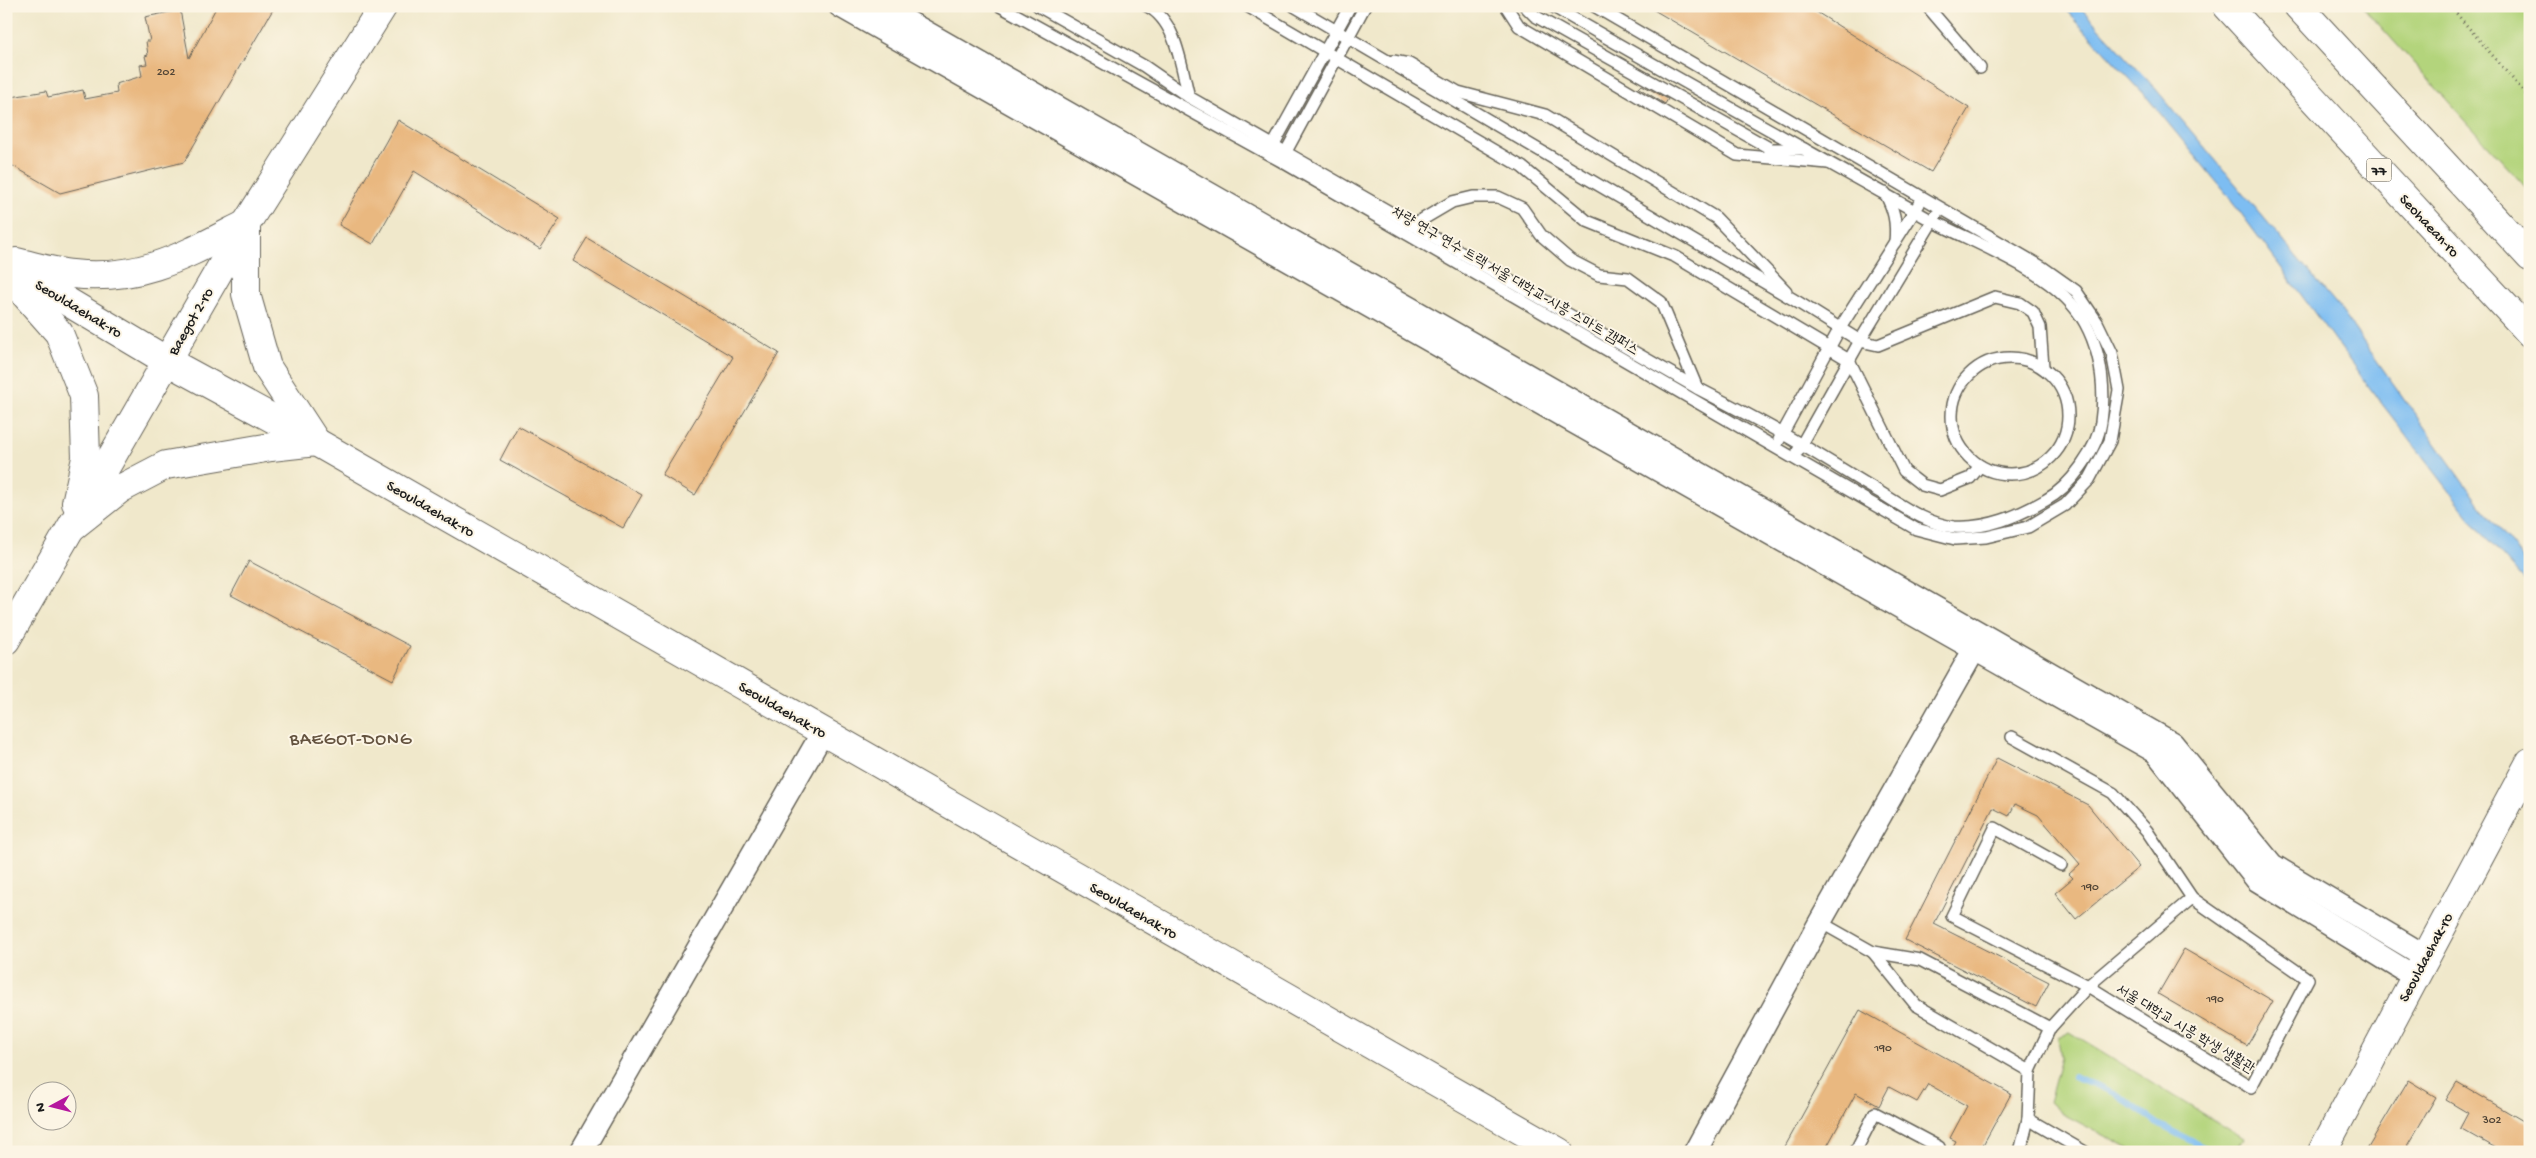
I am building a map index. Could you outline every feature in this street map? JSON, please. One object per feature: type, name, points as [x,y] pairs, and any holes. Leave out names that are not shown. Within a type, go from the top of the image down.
[{"type":"main road","name":"Baegot 2-ro","points":[[6,640],[246,224],[383,6]]},
{"type":"main road","name":"Seohaean-ro","points":[[2227,6],[2530,333]]},
{"type":"main road","points":[[2298,6],[2530,257]]},
{"type":"main road","points":[[6,259],[72,274],[107,275],[141,271],[164,264],[246,224],[246,294],[267,367],[316,442],[271,447],[166,465],[120,489],[72,527]]},
{"type":"main road","name":"Seouldaehak-ro","points":[[6,265],[167,361],[316,442],[1559,1152]]},
{"type":"main road","points":[[6,274],[58,333],[84,396],[86,458],[72,527]]},
{"type":"main road","name":"Seouldaehak-ro","points":[[2322,1152],[2530,762]]},
{"type":"street","points":[[840,6],[1844,574],[2172,743],[2272,865],[2420,967]]},
{"type":"street","points":[[880,6],[1980,643]]},
{"type":"street","points":[[1695,1152],[1820,922],[1980,643]]},
{"type":"street","points":[[581,1152],[823,732]]},
{"type":"lane","name":"차량 연구 연수 트랙 서울 대학교-시흥 스마트 캠퍼스","points":[[1000,6],[1271,149],[1793,459],[1916,529],[1955,539],[1986,537],[2028,527],[2065,505],[2088,480],[2110,441],[2119,390],[2112,354],[2098,322],[2076,291],[2042,267],[1941,207],[1594,6]]},
{"type":"lane","points":[[1038,6],[1144,66],[1271,149],[1350,6]]},
{"type":"lane","points":[[1147,6],[1170,29],[1189,97]]},
{"type":"lane","points":[[1247,6],[1522,167],[1587,221],[1676,258],[1849,360],[1904,471],[1922,485],[1940,490],[1970,478],[1980,466]]},
{"type":"lane","points":[[1294,6],[1796,301],[1860,341],[1878,345],[1995,297],[2020,303],[2033,312],[2040,327],[2042,367]]},
{"type":"lane","points":[[1365,6],[1284,157],[1413,225],[1698,388],[1783,434],[1923,518],[1953,527],[1985,526],[2018,516],[2057,494],[2083,465],[2101,424],[2102,376],[2092,332],[2068,299],[2042,278],[1915,211],[1807,149],[1668,74],[1552,6]]},
{"type":"lane","points":[[1506,6],[1519,26],[1737,155],[1833,164]]},
{"type":"lane","points":[[1525,6],[1536,16],[1771,149],[1807,149]]},
{"type":"lane","points":[[1927,6],[1980,68]]},
{"type":"lane","points":[[1385,60],[1410,64],[1458,92],[1545,116],[1716,218],[1796,301]]},
{"type":"lane","points":[[1885,193],[1894,211],[1896,228],[1894,244]]},
{"type":"lane","points":[[1413,225],[1452,202],[1473,197],[1498,196],[1522,208],[1541,235],[1570,260],[1599,275],[1628,278],[1661,302],[1698,388]]},
{"type":"lane","points":[[1775,448],[1840,328],[1924,197]]},
{"type":"lane","points":[[1793,459],[1860,341],[1941,207]]},
{"type":"lane","points":[[2000,358],[2020,358],[2042,367],[2053,376],[2063,392],[2068,411],[2066,430],[2059,448],[2046,462],[2029,471],[2010,475],[1991,471],[1974,462],[1961,448],[1953,430],[1952,411],[1956,392],[1967,376],[1982,364],[2000,358]]},
{"type":"lane","name":"서울 대학교 시흥 학생 생활관","points":[[2012,737],[2113,793],[2147,831],[2192,898],[2308,979],[2251,1086],[2088,986],[1952,916],[1995,828],[2062,864]]},
{"type":"lane","name":"서울 대학교 시흥 학생 생활관","points":[[2020,1152],[2028,1119],[2030,1071],[2050,1028],[2088,986],[2192,898]]},
{"type":"lane","points":[[1820,922],[1873,952],[1920,960],[2050,1028]]},
{"type":"lane","points":[[1873,952],[1916,1005],[2030,1071]]},
{"type":"lane","points":[[1855,1152],[1875,1114],[1939,1147]]},
{"type":"lane","points":[[2028,1119],[2085,1152]]},
{"type":"path","points":[[2450,6],[2530,99]]},
{"type":"green space","points":[[2362,6],[2530,6],[2530,192]]},
{"type":"green space","points":[[2070,1032],[2243,1138],[2234,1152],[2135,1152],[2061,1113],[2049,1102],[2061,1058],[2058,1038]]},
{"type":"water","points":[[2062,6],[2079,6],[2154,87],[2338,306],[2479,504],[2530,568],[2530,587],[2483,534],[2375,395],[2229,197],[2145,95]]},
{"type":"building","points":[[217,6],[275,6],[184,162],[60,193],[6,162],[6,98],[46,91],[48,97],[83,90],[85,99],[117,93],[116,84],[142,76],[140,65],[147,64],[145,56],[148,55],[146,41],[150,41],[145,17],[180,10],[189,58]]},
{"type":"building","points":[[1647,6],[1807,6],[1969,108],[1931,172]]},
{"type":"building","points":[[1642,85],[1668,99],[1665,104],[1639,88]]},
{"type":"building","points":[[398,120],[560,219],[540,249],[414,171],[373,244],[339,225]]},
{"type":"building","points":[[587,238],[779,353],[695,495],[662,475],[733,357],[573,261]]},
{"type":"building","points":[[518,426],[642,495],[623,528],[500,460]]},
{"type":"building","points":[[249,561],[410,646],[393,680],[231,595]]},
{"type":"building","points":[[1997,758],[2088,805],[2139,867],[2076,919],[2055,893],[2073,878],[2069,874],[2080,864],[2038,815],[2015,804],[2009,816],[1993,808],[1934,924],[2049,982],[2036,1007],[1905,940]]},
{"type":"building","points":[[2184,949],[2273,1001],[2247,1046],[2158,994]]},
{"type":"building","points":[[1860,1010],[2011,1094],[1979,1152],[1950,1152],[1956,1141],[1950,1138],[1967,1106],[1928,1084],[1917,1102],[1889,1087],[1879,1106],[1856,1093],[1824,1152],[1782,1152]]},
{"type":"building","points":[[2408,1080],[2436,1097],[2404,1152],[2365,1152]]},
{"type":"building","points":[[2457,1082],[2530,1125],[2530,1152],[2503,1152],[2460,1128],[2468,1113],[2446,1100]]},
{"type":"waterway","points":[[2073,1076],[2115,1093],[2158,1124],[2205,1148]]},
{"type":"district","name":"BAEGOT-DONG","points":[[351,738]]}]
